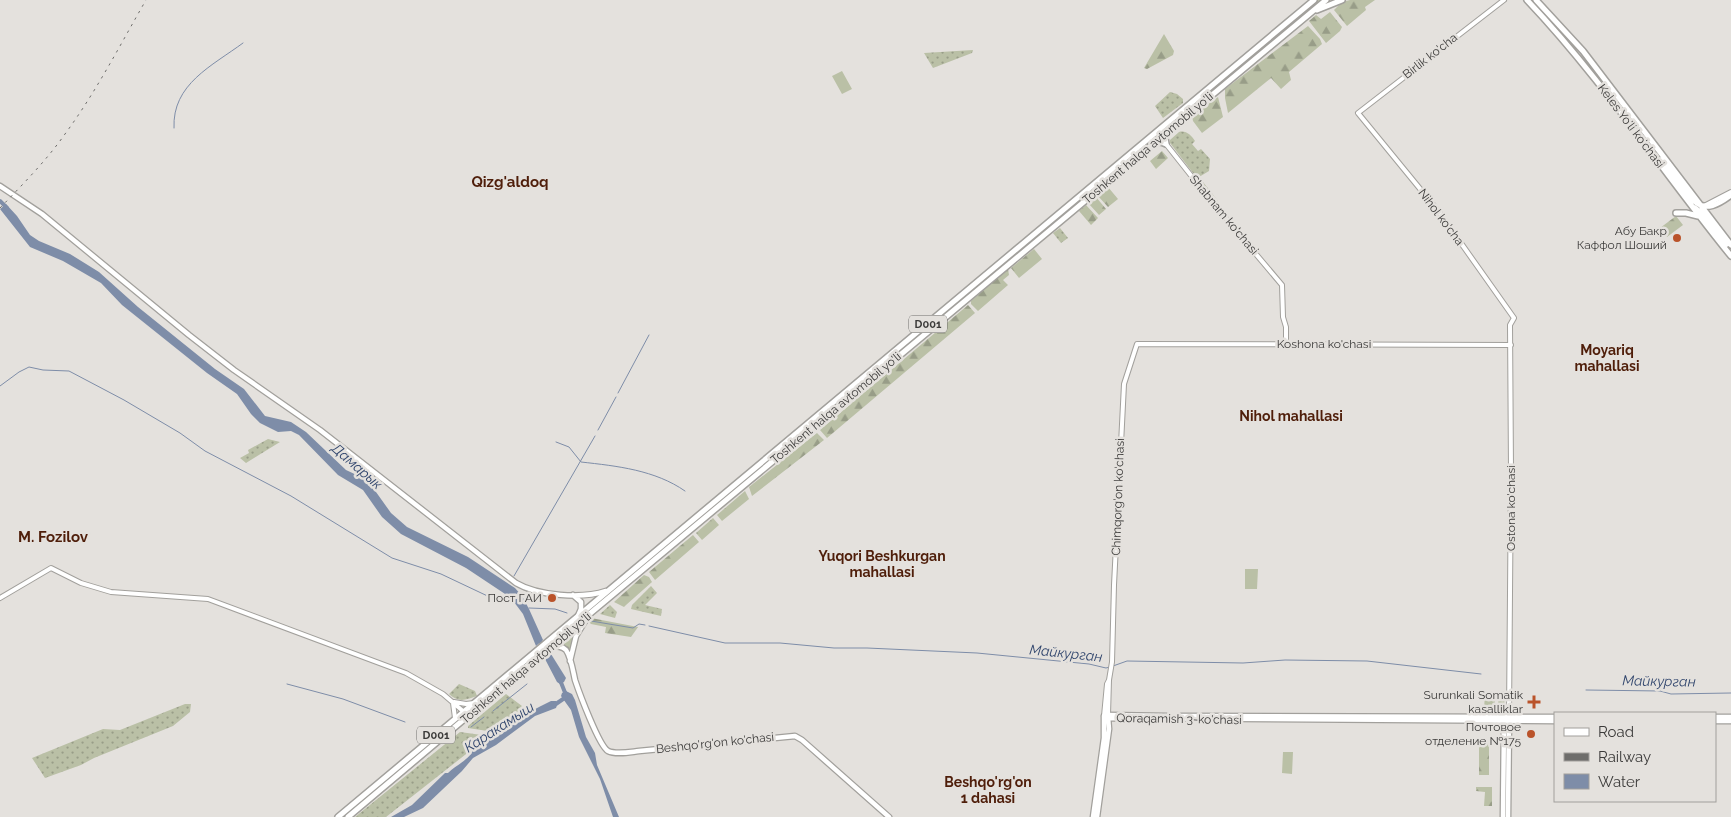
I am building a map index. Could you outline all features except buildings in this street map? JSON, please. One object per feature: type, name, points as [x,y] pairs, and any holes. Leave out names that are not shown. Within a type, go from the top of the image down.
[{"type":"main road","name":"Toshkent halqa avtomobil yo'li","points":[[736,488],[1313,0]]},
{"type":"main road","name":"Toshkent halqa avtomobil yo'li","points":[[550,643],[589,614],[634,573],[736,488],[1326,0]]},
{"type":"main road","points":[[1310,14],[1342,0]]},
{"type":"main road","name":"Keles Yoʻli koʻchasi","points":[[1527,0],[1572,50],[1647,147],[1665,164],[1694,202]]},
{"type":"main road","name":"Keles Yoʻli koʻchasi","points":[[1536,0],[1572,38],[1633,116],[1694,202],[1700,218],[1731,256]]},
{"type":"main road","points":[[1273,34],[1278,40]]},
{"type":"main road","points":[[1572,50],[1578,49],[1593,68],[1604,78]]},
{"type":"main road","points":[[1595,78],[1606,88],[1625,113],[1633,116]]},
{"type":"main road","points":[[1633,128],[1637,127],[1661,153]]},
{"type":"main road","points":[[1154,143],[1161,142],[1166,144],[1165,138],[1168,132]]},
{"type":"main road","points":[[1102,178],[1106,183]]},
{"type":"main road","points":[[0,186],[42,214],[234,370],[320,430],[516,583],[534,592],[570,594],[600,593],[610,590]]},
{"type":"main road","points":[[1730,244],[1713,214],[1714,208],[1731,193]]},
{"type":"main road","points":[[1694,202],[1722,232]]},
{"type":"main road","points":[[1701,209],[1721,203]]},
{"type":"main road","points":[[1676,213],[1686,213],[1700,218],[1701,209]]},
{"type":"main road","points":[[1701,209],[1730,244]]},
{"type":"main road","name":"Toshkent halqa avtomobil yo'li","points":[[348,817],[410,766],[466,714],[578,617],[634,573]]},
{"type":"main road","points":[[570,594],[581,602],[578,617]]},
{"type":"main road","points":[[570,663],[576,636],[589,614]]},
{"type":"main road","name":"Beshqo'rg'on ko'chasi","points":[[550,643],[563,648],[568,654],[591,720],[605,748],[609,751],[618,753],[795,736],[802,740],[889,817]]},
{"type":"main road","name":"Toshkent halqa avtomobil yo'li","points":[[338,817],[455,719],[466,714],[474,703],[536,655]]},
{"type":"main road","points":[[1093,817],[1107,716]]},
{"type":"main road","points":[[1097,817],[1108,729],[1107,716]]},
{"type":"main road","name":"Qoraqamish 3-ko'chasi","points":[[1107,716],[1554,719]]},
{"type":"main road","points":[[1716,719],[1731,719]]},
{"type":"main road","points":[[1503,817],[1507,720]]},
{"type":"main road","points":[[1507,720],[1508,817]]},
{"type":"main road","points":[[405,760],[410,766]]},
{"type":"street","name":"Birlik ko'cha","points":[[1358,114],[1504,0]]},
{"type":"street","name":"Nihol ko'cha","points":[[1358,114],[1439,212],[1513,317],[1514,320],[1510,325]]},
{"type":"street","name":"Shabnam ko'chasi","points":[[1166,144],[1282,285],[1286,344]]},
{"type":"street","points":[[1701,209],[1708,203],[1731,193]]},
{"type":"street","points":[[1694,202],[1708,203]]},
{"type":"street","name":"Ostona ko'chasi","points":[[1507,720],[1510,670],[1510,325]]},
{"type":"street","name":"Koshona ko'chasi","points":[[1137,344],[1511,345]]},
{"type":"street","name":"Chimqorg'on ko'chasi","points":[[1107,716],[1112,651],[1124,384],[1137,344]]},
{"type":"street","points":[[0,598],[51,568],[81,583],[111,592],[208,599],[388,665],[422,681],[452,701],[466,714]]},
{"type":"street","points":[[452,701],[466,704],[474,703]]},
{"type":"street","points":[[452,701],[455,719]]},
{"type":"green space","points":[[1318,0],[1321,0],[1284,31],[1282,30]]},
{"type":"green space","points":[[1350,0],[1375,0],[1365,7],[1366,10],[1347,26],[1334,10],[1342,2]]},
{"type":"green space","points":[[1330,12],[1342,27],[1326,43],[1309,21],[1316,15],[1321,19]]},
{"type":"green space","points":[[1308,26],[1322,44],[1289,72],[1291,80],[1281,89],[1271,78],[1228,113],[1225,89]]},
{"type":"green space","points":[[1164,34],[1174,51],[1173,55],[1147,69],[1144,68]]},
{"type":"green space","points":[[1270,40],[1271,42],[1109,178],[1107,176]]},
{"type":"green space","points":[[973,50],[972,53],[933,68],[924,53]]},
{"type":"green space","points":[[842,71],[852,89],[842,94],[832,76]]},
{"type":"green space","points":[[1170,92],[1177,94],[1183,99],[1183,103],[1163,118],[1155,106]]},
{"type":"green space","points":[[1218,97],[1223,117],[1202,133],[1193,121],[1192,116]]},
{"type":"green space","points":[[1179,132],[1186,132],[1190,135],[1195,141],[1192,144],[1198,151],[1201,149],[1210,159],[1209,171],[1199,177],[1218,201],[1216,203],[1170,143],[1170,140]]},
{"type":"green space","points":[[1162,151],[1168,158],[1156,169],[1150,161]]},
{"type":"green space","points":[[1097,185],[1098,187],[1014,254]]},
{"type":"green space","points":[[1108,187],[1118,199],[1108,207],[1098,196]]},
{"type":"green space","points":[[1096,197],[1106,209],[1099,215],[1089,204]]},
{"type":"green space","points":[[1086,205],[1098,218],[1091,225],[1079,211]]},
{"type":"green space","points":[[1676,216],[1683,225],[1667,237],[1660,228]]},
{"type":"green space","points":[[1060,228],[1068,238],[1061,243],[1053,233]]},
{"type":"green space","points":[[1034,249],[1042,259],[1019,278],[1011,268]]},
{"type":"green space","points":[[1002,264],[1003,265],[739,485]]},
{"type":"green space","points":[[1008,269],[1009,275],[1003,280],[1008,285],[978,311],[971,304],[971,301]]},
{"type":"green space","points":[[968,305],[975,313],[827,438],[820,430]]},
{"type":"green space","points":[[817,433],[824,440],[752,496],[749,487]]},
{"type":"green space","points":[[268,439],[280,442],[246,463],[240,458],[249,453],[248,450]]},
{"type":"green space","points":[[732,490],[734,491],[641,570],[639,568]]},
{"type":"green space","points":[[745,491],[749,499],[722,521],[717,515]]},
{"type":"green space","points":[[713,518],[719,525],[702,540],[696,533]]},
{"type":"green space","points":[[693,535],[699,542],[655,580],[649,572]]},
{"type":"green space","points":[[1245,569],[1258,569],[1257,589],[1245,589]]},
{"type":"green space","points":[[644,575],[649,577],[652,582],[624,607],[614,602]]},
{"type":"green space","points":[[651,586],[657,593],[645,605],[662,609],[661,616],[631,609],[632,605]]},
{"type":"green space","points":[[610,605],[617,612],[615,618],[600,614]]},
{"type":"green space","points":[[591,618],[638,627],[631,637],[605,633],[606,627],[591,624],[589,622]]},
{"type":"green space","points":[[577,630],[569,653],[560,643]]},
{"type":"green space","points":[[459,684],[475,691],[477,696],[462,700],[453,697],[449,694]]},
{"type":"green space","points":[[1485,691],[1495,691],[1495,711],[1484,711]]},
{"type":"green space","points":[[1498,691],[1505,691],[1504,711],[1498,711]]},
{"type":"green space","points":[[506,694],[522,706],[514,718],[494,732],[468,728],[468,726]]},
{"type":"green space","points":[[185,704],[191,704],[190,712],[173,726],[81,765],[45,778],[32,758],[103,729],[120,730]]},
{"type":"green space","points":[[460,732],[489,736],[386,817],[355,817]]},
{"type":"green space","points":[[1479,741],[1489,741],[1489,775],[1479,775]]},
{"type":"green space","points":[[1283,752],[1293,752],[1292,774],[1282,773]]},
{"type":"green space","points":[[401,766],[403,768],[345,817],[341,817]]},
{"type":"green space","points":[[1476,787],[1492,787],[1492,806],[1484,806],[1485,792],[1476,791]]},
{"type":"water","points":[[6,204],[30,235],[39,241],[70,254],[99,272],[138,307],[215,369],[244,389],[265,416],[291,422],[306,432],[346,470],[361,477],[371,485],[391,513],[407,527],[468,557],[515,588],[529,609],[543,640],[536,646],[523,614],[511,598],[466,568],[401,534],[382,517],[363,490],[338,475],[299,435],[291,431],[278,432],[260,423],[237,394],[207,373],[122,305],[101,283],[63,261],[30,247],[0,209]]},
{"type":"water","points":[[551,654],[566,678],[560,684],[557,682],[545,659]]},
{"type":"water","points":[[566,691],[572,694],[575,700],[586,737],[595,753],[597,765],[619,817],[613,817],[600,779],[579,737],[571,710],[561,696]]},
{"type":"water","points":[[551,701],[556,701],[556,708],[535,716],[496,745],[473,758],[423,808],[404,817],[391,817],[412,805],[445,773],[448,773],[465,760],[473,750],[480,747],[496,733]]},
{"type":"waterway","points":[[174,128],[175,113],[180,99],[187,88],[207,68],[243,43]]},
{"type":"waterway","name":"Дамарык","points":[[0,201],[7,208]]},
{"type":"waterway","points":[[618,393],[649,335]]},
{"type":"waterway","points":[[0,386],[29,367],[43,370],[69,371],[124,400],[180,433],[205,451],[291,496],[392,558],[441,574],[496,600]]},
{"type":"waterway","points":[[598,430],[616,397]]},
{"type":"waterway","points":[[514,576],[595,436]]},
{"type":"waterway","points":[[556,442],[569,447],[581,462],[635,470],[661,478],[685,491]]},
{"type":"waterway","name":"Майкурган","points":[[529,608],[555,609],[567,613]]},
{"type":"waterway","name":"Майкурган","points":[[591,621],[633,628],[639,624],[645,625]]},
{"type":"waterway","name":"Майкурган","points":[[649,626],[725,643],[780,643],[834,648],[977,653],[1110,667]]},
{"type":"waterway","name":"Дамарык","points":[[539,638],[550,661]]},
{"type":"waterway","name":"Майкурган","points":[[1113,666],[1127,661],[1243,663],[1285,660],[1367,661],[1481,674]]},
{"type":"waterway","name":"Дамарык","points":[[560,680],[566,695]]},
{"type":"waterway","points":[[287,684],[343,699],[405,722]]},
{"type":"waterway","points":[[493,711],[527,684]]},
{"type":"waterway","name":"Майкурган","points":[[1586,690],[1660,691],[1671,694],[1731,693]]},
{"type":"waterway","name":"Каракамыш","points":[[553,706],[566,697]]},
{"type":"waterway","points":[[471,727],[484,717]]},
{"type":"railway","points":[[0,208],[58,144],[87,102],[146,0]]},
{"type":"place","name":"Абу Бакр Каффол Шоший","points":[[1677,238]]},
{"type":"place","name":"Пост ГАИ","points":[[552,598]]},
{"type":"place","name":"Surunkali Somatik kasalliklar","points":[[1534,702]]},
{"type":"place","name":"Почтовое отделение №175","points":[[1531,734]]},
{"type":"district","name":"Qizg'aldoq","points":[[510,182]]},
{"type":"district","name":"Moyariq mahallasi","points":[[1607,358]]},
{"type":"district","name":"Nihol mahallasi","points":[[1291,416]]},
{"type":"district","name":"M. Fozilov","points":[[53,537]]},
{"type":"district","name":"Yuqori Beshkurgan mahallasi","points":[[882,564]]},
{"type":"district","name":"Beshqo'rg'on 1 dahasi","points":[[988,790]]}]
